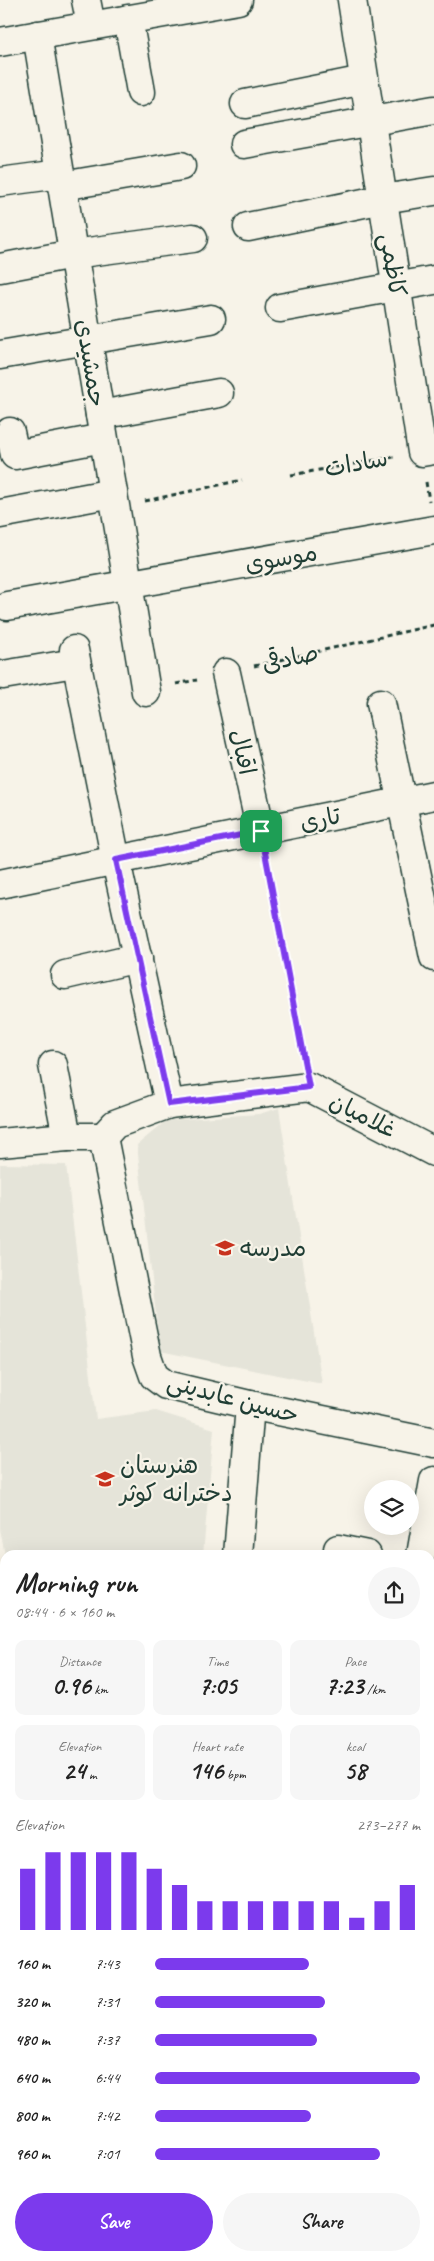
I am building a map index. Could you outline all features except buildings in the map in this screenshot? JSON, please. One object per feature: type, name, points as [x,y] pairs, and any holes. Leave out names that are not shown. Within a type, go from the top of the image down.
[{"type":"street","points":[[0,42],[37,35],[89,13],[128,19],[238,0]]},
{"type":"street","name":"کاظمی","points":[[352,0],[396,288],[428,451]]},
{"type":"street","points":[[128,19],[140,92]]},
{"type":"street","name":"جمشیدی","points":[[37,35],[146,692]]},
{"type":"street","points":[[245,104],[364,80]]},
{"type":"street","points":[[244,144],[434,110]]},
{"type":"street","points":[[0,182],[61,180],[181,166]]},
{"type":"street","points":[[248,228],[383,199],[434,192]]},
{"type":"street","points":[[0,268],[73,254],[192,238]]},
{"type":"street","points":[[280,308],[434,280]]},
{"type":"street","points":[[0,355],[211,319]]},
{"type":"street","points":[[12,443],[102,426],[219,393]]},
{"type":"street","points":[[0,514],[114,500]]},
{"type":"street","name":"موسوی","points":[[7,606],[434,530]]},
{"type":"street","points":[[3,675],[75,657],[116,860],[169,1104]]},
{"type":"street","name":"اقبال","points":[[226,673],[261,831]]},
{"type":"street","points":[[381,704],[434,957]]},
{"type":"street","name":"تاری","points":[[0,884],[434,795]]},
{"type":"street","points":[[65,975],[138,958]]},
{"type":"street","points":[[53,1064],[67,1137]]},
{"type":"street","name":"غلامیان","points":[[103,1137],[115,1124],[169,1104],[309,1087],[434,1152]]},
{"type":"street","points":[[0,1143],[67,1137],[103,1137]]},
{"type":"street","name":"حسین عابدینی","points":[[103,1137],[146,1356],[154,1376],[166,1385],[250,1405],[434,1443]]},
{"type":"street","points":[[238,1550],[250,1405]]},
{"type":"street","points":[[423,1550],[434,1481]]},
{"type":"street","points":[[338,1549],[343,1550]]},
{"type":"path","name":"سادات","points":[[291,474],[428,451]]},
{"type":"path","points":[[428,451],[434,530]]},
{"type":"path","points":[[114,500],[242,480]]},
{"type":"path","name":"صادقی","points":[[146,692],[434,625]]},
{"type":"path","points":[[261,831],[309,1087]]},
{"type":"shaded area","name":"مدرسه","points":[[279,1108],[322,1384],[160,1351],[137,1145],[167,1120],[259,1114]]},
{"type":"shaded area","points":[[0,1164],[66,1165],[96,1419],[156,1411],[214,1429],[203,1550],[4,1550],[0,1529]]},
{"type":"place","name":"مدرسه","points":[[225,1248]]},
{"type":"place","name":"هنرستان دخترانه کوثر","points":[[105,1479]]},
{"type":"route","points":[[261,831],[309,1087],[169,1104],[116,860],[261,831]]}]
